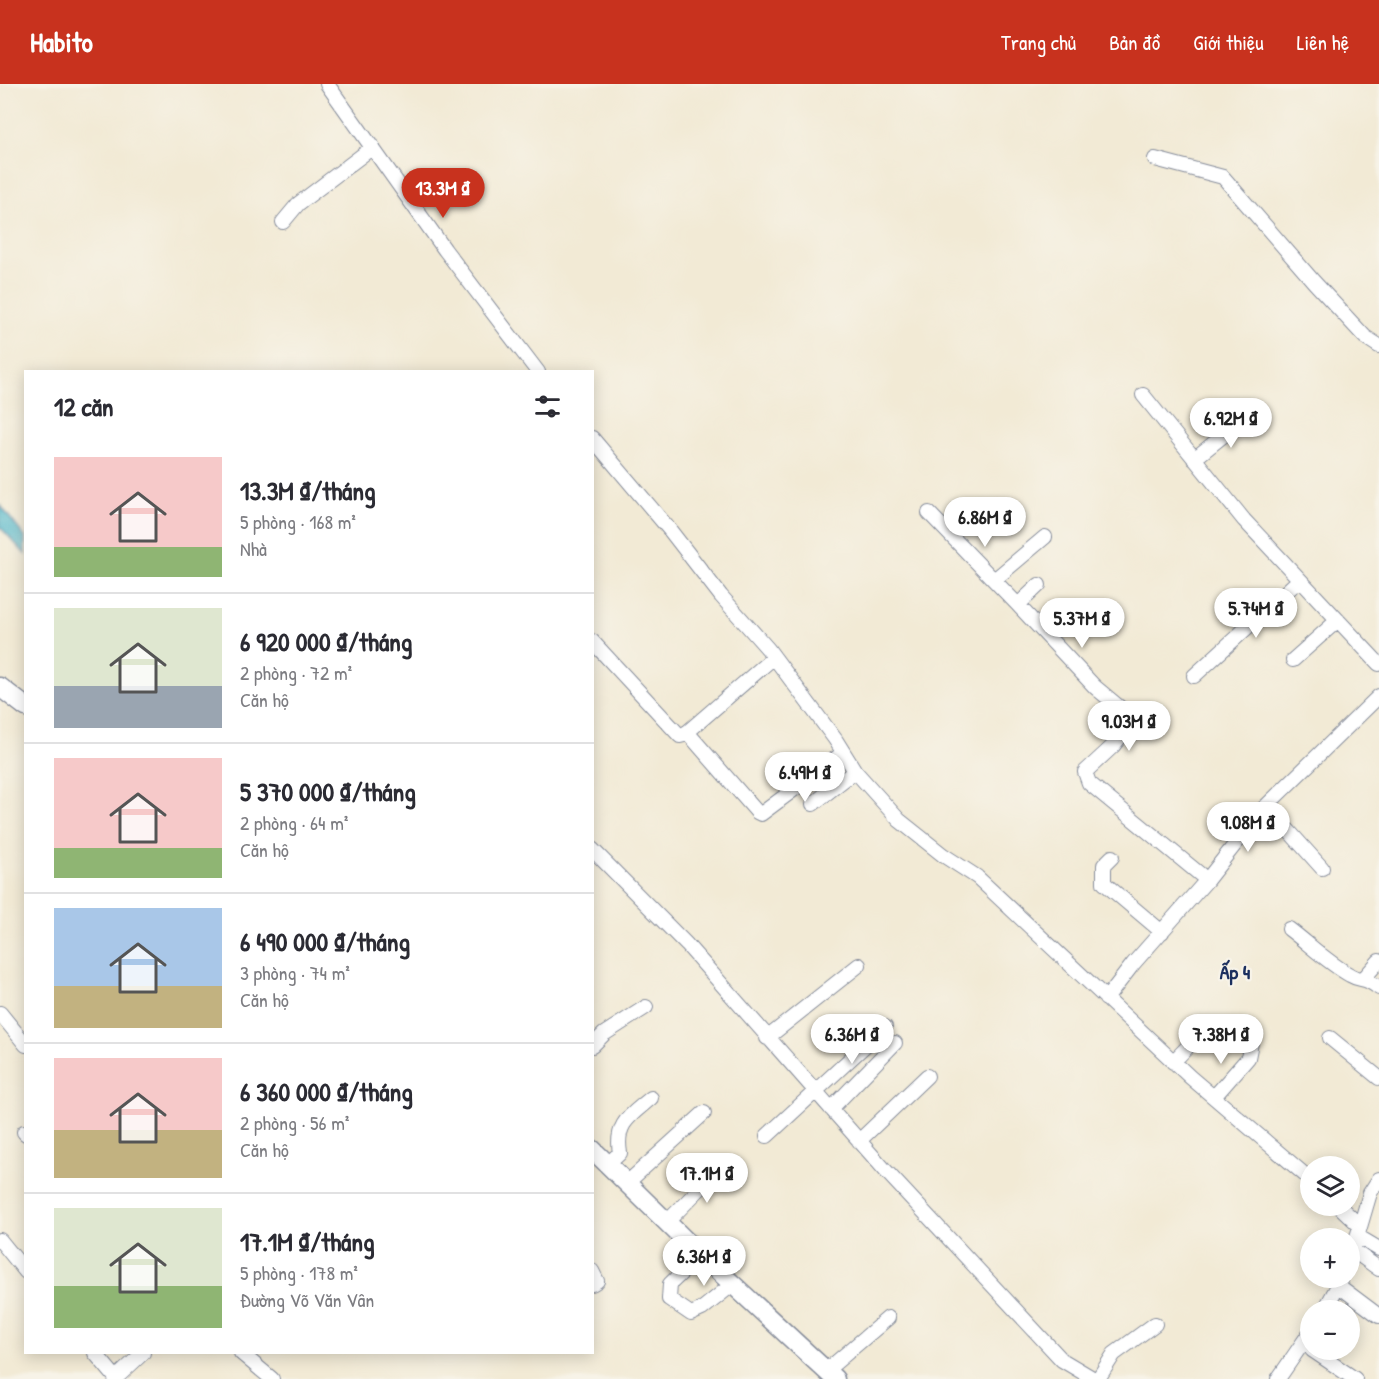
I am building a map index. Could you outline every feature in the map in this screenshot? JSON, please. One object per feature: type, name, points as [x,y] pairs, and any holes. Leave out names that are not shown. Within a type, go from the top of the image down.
[{"type":"street","points":[[327,84],[445,250],[536,370]]},
{"type":"street","points":[[283,222],[298,204],[373,147]]},
{"type":"street","points":[[1155,159],[1223,177],[1365,337],[1379,346]]},
{"type":"street","points":[[1143,395],[1244,520],[1379,664]]},
{"type":"street","points":[[1194,459],[1249,415]]},
{"type":"street","points":[[594,440],[774,657],[855,771],[899,820],[942,855],[977,877],[1173,1062],[1300,1170]]},
{"type":"street","points":[[930,513],[1095,687],[1125,712],[1126,728],[1113,746],[1085,772],[1089,783],[1207,880]]},
{"type":"street","points":[[994,580],[1045,537]]},
{"type":"street","points":[[1194,676],[1299,580]]},
{"type":"street","points":[[1018,605],[1039,585]]},
{"type":"street","points":[[1293,660],[1338,620]]},
{"type":"street","points":[[594,643],[677,734],[684,735],[774,657]]},
{"type":"street","points":[[1106,999],[1207,880],[1262,810],[1379,696]]},
{"type":"street","points":[[687,732],[761,814],[843,753]]},
{"type":"street","points":[[813,804],[855,771]]},
{"type":"street","points":[[1262,810],[1288,830],[1322,868]]},
{"type":"street","points":[[594,851],[687,945],[815,1092],[1062,1360],[1096,1379],[1114,1354],[1155,1324]]},
{"type":"street","points":[[1112,857],[1104,865],[1104,883],[1162,932]]},
{"type":"street","points":[[1289,929],[1350,975],[1365,977],[1379,988]]},
{"type":"street","points":[[1365,977],[1379,961]]},
{"type":"street","points":[[767,1038],[859,965]]},
{"type":"street","points":[[594,1044],[604,1034],[646,1007]]},
{"type":"street","points":[[0,1013],[24,1043]]},
{"type":"street","points":[[767,1136],[885,1027]]},
{"type":"street","points":[[1173,1062],[1207,1027]]},
{"type":"street","points":[[1330,1038],[1379,1078]]},
{"type":"street","points":[[831,1109],[895,1043]]},
{"type":"street","points":[[1214,1096],[1246,1061],[1251,1043]]},
{"type":"street","points":[[860,1141],[927,1076]]},
{"type":"street","points":[[608,1164],[620,1153],[618,1142],[621,1124],[651,1098]]},
{"type":"street","points":[[627,1183],[704,1113]]},
{"type":"street","points":[[594,1151],[831,1375],[888,1318]]},
{"type":"street","points":[[667,1222],[724,1164]]},
{"type":"street","points":[[1360,1228],[1370,1192],[1379,1179]]},
{"type":"street","points":[[1347,1216],[1357,1228]]},
{"type":"street","points":[[1360,1232],[1379,1249]]},
{"type":"street","points":[[0,1240],[24,1270]]},
{"type":"street","points":[[701,1254],[670,1284],[669,1299],[691,1314],[702,1309],[733,1284]]},
{"type":"street","points":[[1360,1260],[1379,1269]]},
{"type":"street","points":[[1347,1288],[1379,1316]]},
{"type":"street","points":[[96,1354],[115,1379],[141,1354]]},
{"type":"street","points":[[242,1354],[272,1379]]},
{"type":"street","points":[[1280,1378],[1300,1357]]},
{"type":"street","points":[[1326,1360],[1355,1379]]},
{"type":"water","points":[[0,505],[24,536],[24,553],[0,527]]},
{"type":"district","name":"Ấp 4","points":[[1235,972]]}]
